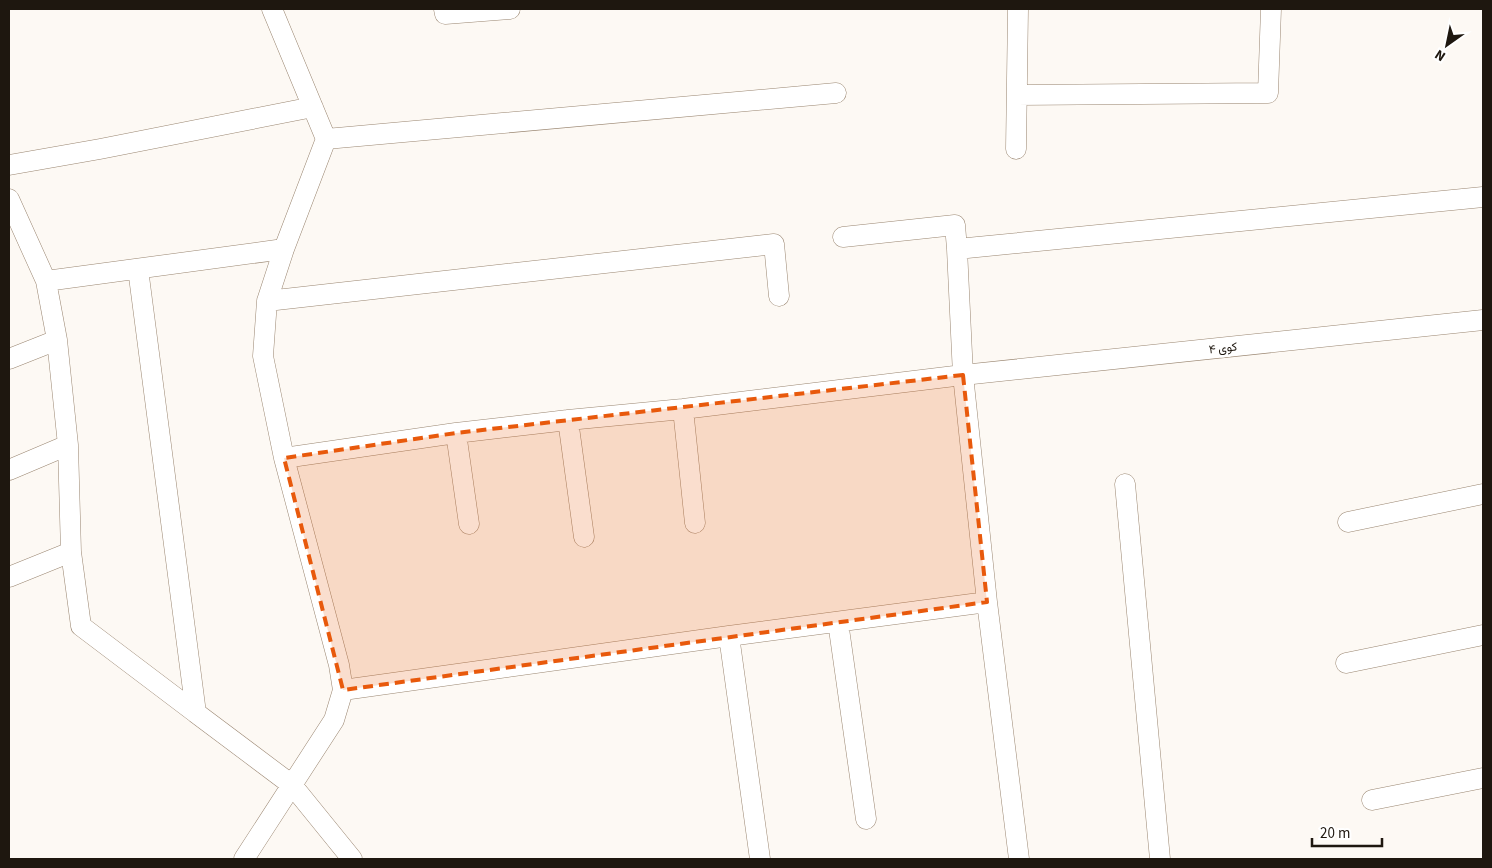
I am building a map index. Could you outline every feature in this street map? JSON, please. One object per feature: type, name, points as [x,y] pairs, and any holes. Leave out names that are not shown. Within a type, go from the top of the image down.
[{"type":"street","points":[[244,859],[334,720],[343,690],[339,665],[284,458],[264,356],[267,301],[326,139],[272,9]]},
{"type":"street","points":[[444,9],[446,14],[510,9]]},
{"type":"street","points":[[1016,149],[1018,9]]},
{"type":"street","points":[[1017,95],[1268,93],[1272,9]]},
{"type":"street","points":[[326,139],[836,93]]},
{"type":"street","points":[[9,165],[100,149],[312,106]]},
{"type":"street","points":[[957,249],[1483,197]]},
{"type":"street","points":[[9,199],[46,281],[57,340],[68,444],[71,552],[81,626],[292,785],[352,859]]},
{"type":"street","points":[[843,237],[954,225],[957,249],[963,375],[987,602],[1019,859]]},
{"type":"street","points":[[267,301],[774,244],[778,296]]},
{"type":"street","points":[[46,281],[284,250]]},
{"type":"street","points":[[138,269],[196,714]]},
{"type":"street","name":"کوی ۴","points":[[284,458],[456,433],[568,420],[683,409],[963,375],[1483,320]]},
{"type":"street","points":[[9,359],[57,340]]},
{"type":"street","points":[[683,409],[695,523]]},
{"type":"street","points":[[568,420],[584,537]]},
{"type":"street","points":[[456,433],[469,524]]},
{"type":"street","points":[[9,470],[68,444]]},
{"type":"street","points":[[1125,484],[1160,859]]},
{"type":"street","points":[[1348,522],[1483,494]]},
{"type":"street","points":[[9,577],[71,552]]},
{"type":"street","points":[[343,690],[987,602]]},
{"type":"street","points":[[838,622],[866,819]]},
{"type":"street","points":[[1346,663],[1483,635]]},
{"type":"street","points":[[729,636],[760,859]]},
{"type":"street","points":[[1372,800],[1483,778]]},
{"type":"highlighted area","points":[[963,375],[987,602],[343,690],[284,458],[456,433]]}]
